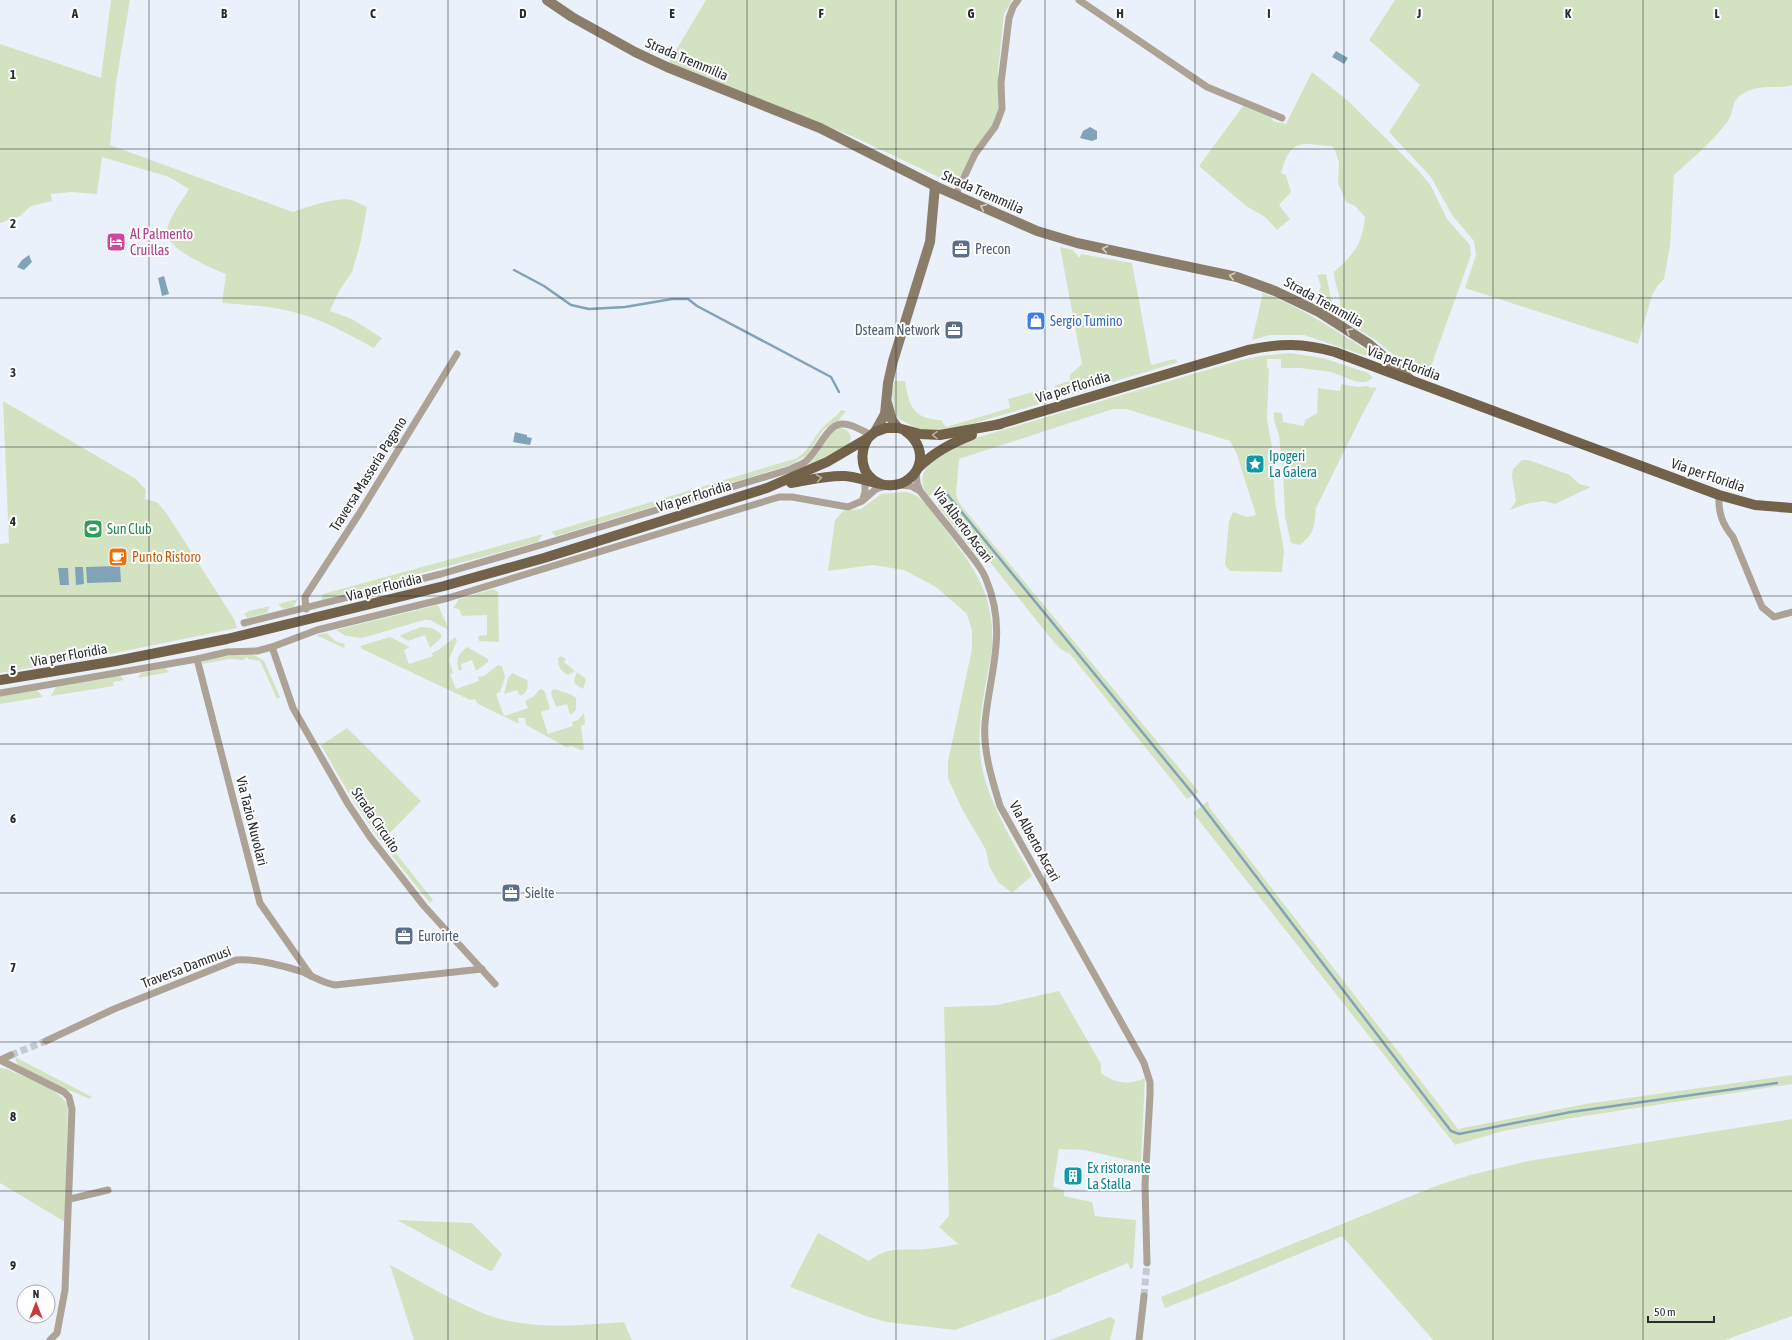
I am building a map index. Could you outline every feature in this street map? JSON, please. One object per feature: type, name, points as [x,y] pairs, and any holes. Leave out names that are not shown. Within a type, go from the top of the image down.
[{"type":"main road","name":"Strada Tremmilia","points":[[547,0],[572,17],[667,67],[820,128],[935,186],[1037,231],[1077,243],[1237,277],[1275,291],[1319,312],[1369,344],[1412,382]]},
{"type":"main road","points":[[885,485],[869,477],[865,470],[862,454],[864,445],[885,414],[888,383],[893,361],[930,242],[935,186]]},
{"type":"main road","name":"Via per Floridia","points":[[1001,424],[1248,350],[1280,344],[1303,344],[1320,348],[1719,496],[1755,505],[1792,508]]},
{"type":"main road","points":[[886,402],[892,420],[901,430],[913,438],[918,448],[920,458],[917,470]]},
{"type":"main road","points":[[767,488],[827,462],[886,428],[940,435],[1001,424]]},
{"type":"main road","points":[[767,488],[827,477],[847,476],[866,482],[885,485],[899,484],[909,480],[933,454],[956,441],[1001,424]]},
{"type":"main road","name":"Via per Floridia","points":[[0,680],[116,661],[227,638],[444,586],[544,558],[767,488]]},
{"type":"street","points":[[956,194],[975,154],[995,127],[1002,109],[1001,83],[1009,18],[1013,6],[1018,0]]},
{"type":"street","points":[[1079,0],[1207,87],[1282,118]]},
{"type":"street","name":"Traversa Masseria Pagano","points":[[306,608],[305,597],[359,514],[457,354]]},
{"type":"street","points":[[244,623],[441,574],[541,546],[791,469],[805,462],[830,428],[837,424],[846,423],[853,425],[872,435]]},
{"type":"street","points":[[862,502],[865,496],[865,470]]},
{"type":"street","points":[[917,470],[920,491]]},
{"type":"street","points":[[899,484],[911,486],[920,491]]},
{"type":"street","points":[[0,693],[227,652],[257,651],[317,630],[448,598],[778,497],[792,497],[848,507],[862,502],[876,490],[885,485]]},
{"type":"street","name":"Via Alberto Ascari","points":[[920,491],[976,562],[985,577],[996,611],[998,640],[985,723],[986,751],[990,774],[1000,806],[1144,1062],[1150,1082],[1144,1264]]},
{"type":"street","points":[[1719,496],[1718,509],[1727,530],[1733,537],[1762,607],[1774,617],[1792,612]]},
{"type":"street","name":"Strada Circuito","points":[[272,647],[293,708],[352,810],[384,856],[424,906],[495,984]]},
{"type":"street","name":"Via Tazio Nuvolari","points":[[197,658],[260,903],[312,976]]},
{"type":"street","name":"Traversa Dammusi","points":[[46,1041],[114,1009],[236,960],[245,959],[269,964],[312,976],[321,982],[335,985],[482,969]]},
{"type":"street","points":[[0,1060],[11,1055]]},
{"type":"street","points":[[0,1060],[64,1092],[69,1097],[72,1110],[70,1199],[65,1290],[57,1333],[50,1340]]},
{"type":"street","points":[[70,1199],[108,1190]]},
{"type":"street","points":[[1135,1340],[1142,1297],[1139,1340]]},
{"type":"green space","points":[[111,0],[130,0],[116,83],[110,145],[293,212],[306,207],[339,199],[352,200],[367,207],[361,241],[352,272],[339,291],[330,311],[352,319],[382,338],[374,348],[325,323],[297,313],[265,307],[222,303],[226,274],[191,258],[182,252],[169,239],[167,228],[169,223],[189,189],[169,177],[102,157],[97,194],[72,192],[51,194],[52,201],[31,206],[20,216],[0,223],[0,44],[101,78]]},
{"type":"green space","points":[[706,0],[1012,0],[1004,14],[998,71],[998,109],[994,122],[972,154],[958,180],[953,183],[947,181],[854,137],[669,62]]},
{"type":"green space","points":[[1395,0],[1792,0],[1792,85],[1757,88],[1740,96],[1735,102],[1730,117],[1722,129],[1702,150],[1674,175],[1670,246],[1664,279],[1652,295],[1638,344],[1465,288],[1476,255],[1474,241],[1452,215],[1431,177],[1389,132],[1420,85],[1369,40]]},
{"type":"green space","points":[[1312,72],[1347,100],[1418,170],[1431,186],[1447,219],[1470,245],[1471,255],[1429,372],[1422,374],[1415,372],[1374,339],[1341,319],[1340,298],[1334,272],[1356,248],[1362,235],[1365,217],[1355,206],[1346,202],[1338,183],[1339,163],[1335,150],[1332,146],[1312,144],[1298,145],[1293,148],[1289,154],[1281,173],[1286,175],[1291,192],[1279,205],[1290,219],[1277,230],[1265,217],[1246,206],[1199,166],[1243,106],[1272,118],[1273,121],[1286,124]]},
{"type":"green space","points":[[1060,247],[1073,250],[1079,258],[1081,254],[1132,263],[1151,365],[1174,359],[1179,362],[1066,396],[1064,392],[1054,386],[1070,381],[1070,375],[1082,364]]},
{"type":"green space","points":[[1326,274],[1332,304],[1332,309],[1329,312],[1323,311],[1315,302],[1321,286],[1317,275]]},
{"type":"green space","points":[[1263,293],[1278,299],[1320,321],[1375,355],[1375,359],[1304,335],[1270,335],[1252,340]]},
{"type":"green space","points":[[1289,353],[1323,358],[1368,373],[1373,378],[1366,382],[1357,382],[1331,372],[1300,368],[1281,368],[1281,359],[1267,359],[1267,368],[1269,368],[1267,419],[1272,447],[1275,501],[1284,551],[1282,572],[1230,571],[1225,565],[1229,521],[1233,512],[1247,517],[1256,515],[1236,452],[1230,441],[1126,409],[1113,409],[959,459],[956,495],[960,504],[1199,792],[1187,799],[1070,654],[1062,650],[1052,640],[985,556],[978,557],[938,506],[942,496],[934,490],[931,495],[928,496],[923,487],[922,478],[929,464],[935,458],[958,443],[1241,360],[1260,356]]},
{"type":"green space","points":[[894,381],[905,381],[908,398],[914,410],[918,414],[924,417],[941,420],[946,427],[1010,408],[1008,399],[1047,388],[1042,398],[1043,403],[948,431],[922,431],[899,419],[896,414],[892,393]]},
{"type":"green space","points":[[1341,384],[1357,387],[1377,387],[1316,508],[1314,525],[1309,537],[1300,545],[1291,543],[1285,517],[1283,471],[1279,436],[1274,420],[1274,412],[1282,413],[1283,422],[1304,426],[1305,420],[1317,413],[1318,388],[1340,391]]},
{"type":"green space","name":"Sun Club","points":[[3,401],[136,479],[146,490],[145,499],[157,502],[167,514],[234,619],[237,628],[115,653],[0,673],[0,544],[9,543]]},
{"type":"green space","points":[[841,410],[846,411],[838,421],[824,429],[807,455],[790,465],[556,536],[551,532],[797,458],[805,451],[821,429]]},
{"type":"green space","points":[[840,428],[846,430],[850,434],[851,440],[848,445],[806,467],[819,452],[830,435]]},
{"type":"green space","points":[[1522,460],[1529,460],[1570,475],[1579,484],[1591,487],[1555,504],[1543,501],[1526,504],[1510,510],[1516,501],[1512,476],[1513,469]]},
{"type":"green space","points":[[904,492],[916,495],[931,509],[968,560],[981,584],[990,610],[992,648],[983,700],[979,740],[980,753],[987,785],[993,801],[1007,832],[1032,876],[1012,893],[998,882],[989,866],[986,850],[962,809],[948,778],[948,761],[972,649],[972,631],[967,614],[936,587],[904,570],[873,565],[828,571],[835,520],[843,511],[861,509],[881,494]]},
{"type":"green space","points":[[543,534],[538,542],[321,600],[323,594]]},
{"type":"green space","points":[[493,589],[498,592],[499,642],[479,641],[478,636],[487,635],[487,615],[462,616],[459,609],[453,608],[459,599]]},
{"type":"green space","points":[[298,599],[293,607],[283,609],[278,604]]},
{"type":"green space","points":[[438,605],[449,630],[430,620],[424,620],[362,638],[346,636],[336,630]]},
{"type":"green space","points":[[270,606],[267,613],[247,618],[244,614],[249,611]]},
{"type":"green space","points":[[421,627],[432,628],[440,633],[442,637],[430,648],[425,635],[408,641],[400,636]]},
{"type":"green space","points":[[327,633],[335,641],[345,644],[344,648],[316,635]]},
{"type":"green space","points":[[390,637],[410,647],[404,650],[409,664],[433,656],[432,653],[440,649],[455,637],[457,640],[449,660],[453,673],[450,674],[456,689],[479,681],[478,677],[484,676],[498,665],[502,666],[505,677],[500,692],[496,694],[504,716],[528,708],[525,701],[542,689],[545,692],[550,709],[541,712],[548,734],[573,726],[572,722],[578,720],[584,713],[585,724],[581,726],[584,750],[580,750],[572,746],[566,747],[526,725],[525,718],[518,718],[519,724],[478,704],[475,699],[470,700],[362,649],[360,646]]},
{"type":"green space","points":[[467,647],[488,659],[488,662],[476,671],[472,660],[461,664],[462,670],[459,671],[457,660],[461,652]]},
{"type":"green space","points":[[254,655],[264,661],[280,697],[277,699],[260,661],[248,659],[247,657],[243,660],[229,659],[202,664],[205,661],[218,657]]},
{"type":"green space","points":[[561,656],[566,659],[564,662],[575,671],[568,675],[562,670],[558,661],[558,658]]},
{"type":"green space","points":[[165,668],[169,672],[138,678],[141,673]]},
{"type":"green space","points":[[577,672],[586,679],[583,689],[575,684],[574,680]]},
{"type":"green space","points":[[512,673],[527,680],[527,690],[520,696],[517,690],[504,694],[508,678]]},
{"type":"green space","points":[[120,676],[124,680],[113,682],[114,686],[51,696],[56,687]]},
{"type":"green space","points":[[555,689],[576,698],[576,710],[570,715],[567,704],[556,707],[551,693],[552,690]]},
{"type":"green space","points":[[37,690],[43,697],[0,704],[0,696]]},
{"type":"green space","points":[[347,728],[421,801],[385,838],[390,844],[384,845],[375,833],[321,745]]},
{"type":"green space","points":[[1208,801],[1209,807],[1458,1129],[1585,1104],[1792,1075],[1792,1084],[1572,1118],[1503,1131],[1455,1145],[1193,813]]},
{"type":"green space","points":[[395,852],[433,900],[430,903],[392,856]]},
{"type":"green space","points":[[1059,991],[1101,1064],[1101,1073],[1107,1077],[1123,1082],[1133,1082],[1145,1078],[1141,1163],[1084,1150],[1059,1149],[1053,1187],[1064,1190],[1064,1196],[1092,1202],[1095,1216],[1136,1220],[1133,1268],[1130,1269],[1128,1263],[1062,1290],[1063,1291],[955,1330],[886,1322],[866,1316],[790,1287],[818,1233],[869,1261],[876,1256],[890,1251],[938,1248],[958,1244],[939,1227],[949,1216],[944,1007],[997,1005]]},
{"type":"green space","points":[[15,1057],[92,1097],[90,1099],[37,1077],[17,1064]]},
{"type":"green space","points":[[0,1068],[7,1069],[49,1088],[68,1105],[65,1222],[0,1183]]},
{"type":"green space","points":[[1792,1119],[1792,1316],[1725,1340],[1433,1340],[1342,1236],[1165,1308],[1161,1297],[1436,1186],[1470,1175],[1528,1161]]},
{"type":"green space","points":[[397,1220],[472,1223],[502,1254],[492,1271],[490,1271]]},
{"type":"green space","points":[[390,1265],[437,1291],[485,1314],[519,1323],[536,1325],[554,1326],[624,1322],[632,1340],[414,1340]]},
{"type":"green space","points":[[1110,1317],[1115,1320],[1110,1340],[1050,1340]]},
{"type":"water","points":[[1336,51],[1348,58],[1344,64],[1332,57]]},
{"type":"water","points":[[1090,127],[1097,131],[1097,139],[1092,141],[1080,138],[1083,131]]},
{"type":"water","points":[[29,255],[32,262],[24,270],[17,267],[22,260]]},
{"type":"water","points":[[164,276],[169,294],[162,296],[158,278]]},
{"type":"water","points":[[515,432],[532,438],[530,445],[513,442]]},
{"type":"water","points":[[120,566],[121,582],[87,583],[86,567]]},
{"type":"water","points":[[75,567],[83,567],[84,584],[76,585]]},
{"type":"water","points":[[58,568],[68,568],[69,585],[60,585]]},
{"type":"waterway","points":[[514,270],[544,286],[571,305],[589,309],[625,307],[672,299],[688,299],[697,306],[831,377],[839,392]]},
{"type":"waterway","points":[[946,493],[1193,794],[1451,1131],[1459,1134],[1571,1112],[1777,1083]]},
{"type":"tunnel","points":[[11,1055],[46,1041]]},
{"type":"tunnel","points":[[1144,1296],[1147,1263]]},
{"type":"place","name":"Al Palmento Cruillas","points":[[116,242]]},
{"type":"place","name":"Precon","points":[[961,249]]},
{"type":"place","name":"Sergio Tumino","points":[[1036,321]]},
{"type":"place","name":"Dsteam Network","points":[[954,330]]},
{"type":"place","name":"Ipogeri La Galera","points":[[1255,464]]},
{"type":"place","name":"Sun Club","points":[[93,529]]},
{"type":"place","name":"Punto Ristoro","points":[[118,557]]},
{"type":"place","name":"Sielte","points":[[511,893]]},
{"type":"place","name":"Euroirte","points":[[404,936]]},
{"type":"place","name":"Ex ristorante La Stalla","points":[[1073,1176]]}]
